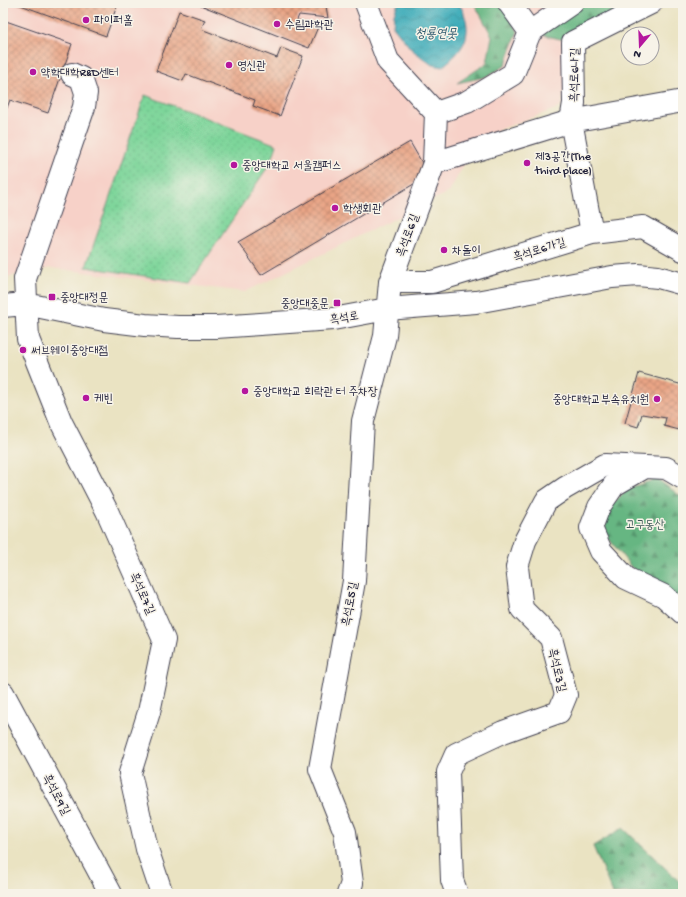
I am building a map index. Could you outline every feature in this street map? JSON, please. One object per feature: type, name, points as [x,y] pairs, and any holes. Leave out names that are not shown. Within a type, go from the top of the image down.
[{"type":"street","points":[[366,3],[388,61],[436,113],[467,102],[513,74],[530,32],[572,3]]},
{"type":"street","points":[[509,3],[530,32]]},
{"type":"street","name":"흑석로6나길","points":[[571,121],[574,103],[573,42],[651,3]]},
{"type":"street","name":"흑석로7길","points":[[72,74],[80,78],[86,93],[84,108],[25,279],[28,339],[61,422],[107,511],[164,640],[149,712],[130,773],[148,849],[162,894]]},
{"type":"street","points":[[434,163],[571,121],[683,101]]},
{"type":"street","name":"흑석로6길","points":[[387,310],[390,282],[434,163],[436,113]]},
{"type":"street","points":[[571,121],[592,233]]},
{"type":"street","name":"흑석로6가길","points":[[390,282],[432,282],[592,233],[643,227],[683,250]]},
{"type":"street","name":"흑석로","points":[[3,306],[26,304],[104,320],[145,325],[216,327],[333,319],[387,310],[476,302],[612,277],[638,275],[658,277],[683,284]]},
{"type":"street","name":"흑석로5길","points":[[348,894],[352,883],[345,832],[320,769],[354,581],[363,421],[385,336],[387,310]]},
{"type":"street","name":"흑석로3길","points":[[457,894],[452,880],[448,772],[456,754],[503,732],[559,712],[566,695],[551,638],[522,609],[517,567],[525,541],[546,502],[565,488],[604,465],[666,468],[683,478]]},
{"type":"street","points":[[645,467],[614,484],[599,507],[591,528],[601,551],[626,578],[664,596],[683,613]]},
{"type":"street","name":"흑석로9길","points":[[3,693],[111,894]]},
{"type":"shaded area","name":"중앙대학교 서울캠퍼스","points":[[3,3],[651,3],[573,42],[561,107],[479,137],[449,192],[245,292],[51,268],[3,278]]},
{"type":"green space","points":[[474,3],[501,3],[518,31],[505,66],[485,77],[457,83],[487,63],[492,36]]},
{"type":"green space","points":[[572,3],[651,3],[573,42],[530,32]]},
{"type":"green space","points":[[145,95],[277,145],[271,162],[190,283],[86,267]]},
{"type":"green space","name":"고구동산","points":[[657,479],[683,498],[683,624],[655,597],[605,534],[606,510],[629,488]]},
{"type":"green space","points":[[623,828],[683,885],[683,894],[613,894],[593,846]]},
{"type":"water","name":"청룡연못","points":[[398,3],[458,3],[460,5],[466,20],[467,35],[462,47],[442,67],[432,65],[411,49],[393,26],[394,14]]},
{"type":"building","name":"파이퍼홀","points":[[15,3],[118,3],[106,36]]},
{"type":"building","name":"수림과학관","points":[[195,3],[306,3],[304,4],[326,6],[328,18],[299,15],[297,20],[318,27],[309,48]]},
{"type":"building","name":"영신관","points":[[179,11],[205,20],[201,29],[277,58],[281,48],[303,56],[280,116],[253,106],[255,100],[186,74],[183,81],[156,71]]},
{"type":"building","name":"약학대학R&D센터","points":[[3,20],[72,44],[48,113],[10,100],[3,118]]},
{"type":"building","name":"학생회관","points":[[410,142],[429,175],[261,275],[238,242]]},
{"type":"building","name":"중앙대학교부속유치원","points":[[639,373],[683,385],[683,431],[664,426],[666,418],[642,414],[638,427],[625,423]]},
{"type":"place","name":"파이퍼홀","points":[[86,20]]},
{"type":"place","name":"수림과학관","points":[[277,24]]},
{"type":"place","name":"영신관","points":[[229,65]]},
{"type":"place","name":"약학대학R&D센터","points":[[33,72]]},
{"type":"place","name":"제3공간(The third place)","points":[[527,163]]},
{"type":"place","name":"중앙대학교 서울캠퍼스","points":[[234,165]]},
{"type":"place","name":"학생회관","points":[[335,208]]},
{"type":"place","name":"차돌이","points":[[444,250]]},
{"type":"place","name":"중앙대정문","points":[[52,297]]},
{"type":"place","name":"중앙대중문","points":[[337,303]]},
{"type":"place","name":"써브웨이중앙대점","points":[[23,350]]},
{"type":"place","name":"중앙대학교 희락관 터 주차장","points":[[245,391]]},
{"type":"place","name":"케빈","points":[[86,398]]},
{"type":"place","name":"중앙대학교부속유치원","points":[[657,399]]}]
